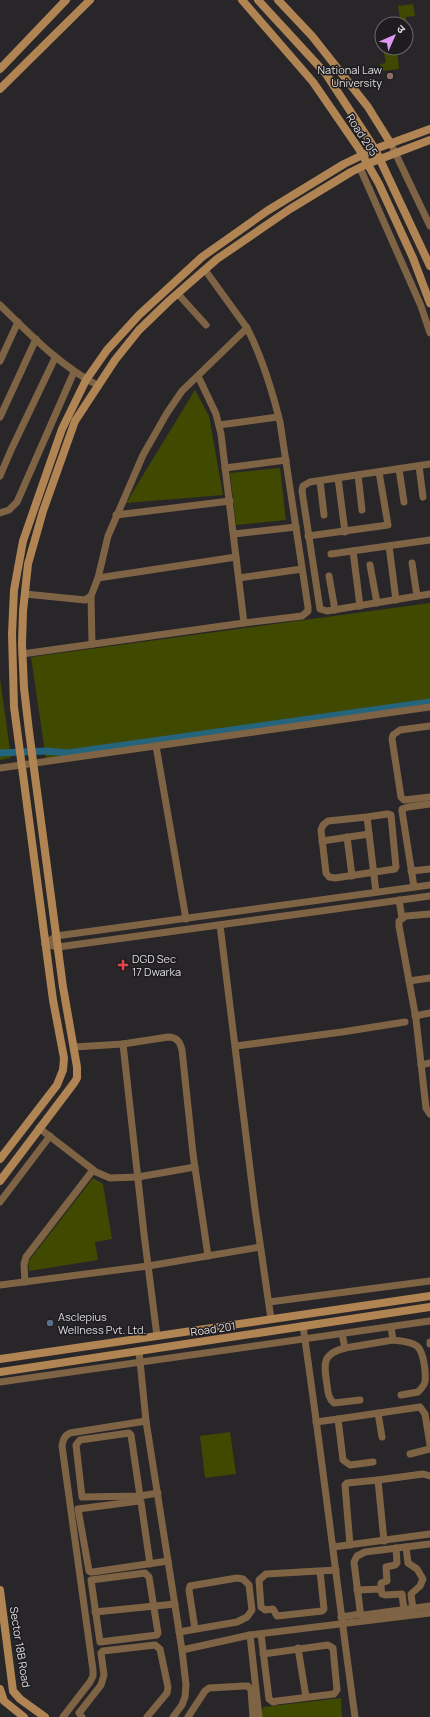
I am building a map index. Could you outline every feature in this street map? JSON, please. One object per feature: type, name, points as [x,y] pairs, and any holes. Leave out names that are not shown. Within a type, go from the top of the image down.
[{"type":"street","points":[[0,69],[66,0]]},
{"type":"street","points":[[0,89],[90,0]]},
{"type":"street","name":"Road 205","points":[[242,0],[313,82],[362,155],[379,184],[412,258],[430,304]]},
{"type":"street","name":"Road 205","points":[[258,0],[326,74],[375,149],[430,266]]},
{"type":"street","points":[[278,0],[312,36],[368,107],[391,144],[430,226]]},
{"type":"street","points":[[0,1159],[57,1085],[63,1070],[62,1045],[53,1000],[45,944],[14,707],[12,634],[14,590],[23,541],[62,429],[86,380],[107,350],[139,315],[202,257],[267,211],[344,164],[375,149],[430,129]]},
{"type":"street","points":[[0,1181],[76,1080],[77,1073],[56,936],[30,740],[22,654],[24,594],[28,564],[43,511],[75,421],[97,385],[139,330],[217,259],[290,208],[367,164],[430,140]]},
{"type":"street","points":[[360,168],[421,306],[430,333]]},
{"type":"street","points":[[22,654],[305,614],[308,611],[286,460],[274,400],[252,338],[205,270]]},
{"type":"street","points":[[178,294],[206,325]]},
{"type":"street","points":[[0,304],[55,358],[86,380],[97,385]]},
{"type":"street","points":[[0,361],[18,322]]},
{"type":"street","points":[[92,644],[91,596],[98,578],[108,536],[143,455],[167,413],[182,391],[246,328]]},
{"type":"street","points":[[0,416],[36,339]]},
{"type":"street","points":[[0,476],[55,358]]},
{"type":"street","points":[[0,513],[9,510],[17,502],[74,372]]},
{"type":"street","points":[[198,376],[208,395],[219,425],[230,501],[244,623]]},
{"type":"street","points":[[219,425],[278,417]]},
{"type":"street","points":[[225,468],[286,460]]},
{"type":"street","points":[[430,464],[306,483],[303,486],[308,536],[318,606],[323,611],[430,594]]},
{"type":"street","points":[[419,466],[423,497]]},
{"type":"street","points":[[399,469],[404,502]]},
{"type":"street","points":[[308,536],[388,525],[379,472]]},
{"type":"street","points":[[358,475],[362,510]]},
{"type":"street","points":[[338,478],[345,532]]},
{"type":"street","points":[[320,481],[324,515]]},
{"type":"street","points":[[116,515],[230,501]]},
{"type":"street","points":[[234,534],[296,527]]},
{"type":"street","points":[[331,554],[430,540]]},
{"type":"street","points":[[389,546],[396,600]]},
{"type":"street","points":[[353,551],[360,606]]},
{"type":"street","points":[[98,578],[236,557]]},
{"type":"street","points":[[412,563],[417,596]]},
{"type":"street","points":[[370,564],[377,603]]},
{"type":"street","points":[[239,578],[302,569]]},
{"type":"street","points":[[329,576],[334,610]]},
{"type":"street","points":[[24,594],[85,600],[91,596]]},
{"type":"street","points":[[0,768],[33,761],[156,746],[430,707]]},
{"type":"street","points":[[430,726],[400,730],[393,735],[392,739],[401,797],[404,800],[430,798]]},
{"type":"street","points":[[156,746],[186,919]]},
{"type":"street","points":[[414,887],[402,809],[430,804]]},
{"type":"street","points":[[390,814],[392,818],[397,865],[395,869],[335,878],[327,875],[322,840],[322,827],[328,821],[366,817],[390,814]]},
{"type":"street","points":[[366,817],[376,892]]},
{"type":"street","points":[[322,840],[369,834]]},
{"type":"street","points":[[347,837],[352,876]]},
{"type":"street","points":[[411,871],[430,868]]},
{"type":"street","points":[[45,944],[56,936],[430,885]]},
{"type":"street","points":[[45,944],[58,947],[430,896]]},
{"type":"street","points":[[399,900],[402,918],[399,922],[399,926],[415,1016],[426,1108],[430,1114]]},
{"type":"street","points":[[402,918],[430,914]]},
{"type":"street","points":[[220,925],[260,1247],[271,1319]]},
{"type":"street","points":[[409,981],[430,978]]},
{"type":"street","points":[[415,1016],[430,1013]]},
{"type":"street","points":[[236,1046],[405,1022]]},
{"type":"street","points":[[74,1047],[123,1044],[168,1036],[179,1041],[182,1050],[195,1167],[208,1256]]},
{"type":"street","points":[[123,1044],[148,1266],[158,1336]]},
{"type":"street","points":[[421,1065],[430,1063]]},
{"type":"street","points":[[39,1128],[93,1170],[110,1178],[138,1177],[195,1167]]},
{"type":"street","points":[[0,1202],[50,1136]]},
{"type":"street","points":[[25,1282],[24,1264],[26,1257],[93,1170]]},
{"type":"street","points":[[0,1285],[148,1266],[260,1247]]},
{"type":"street","points":[[269,1302],[430,1281]]},
{"type":"street","name":"Road 201","points":[[0,1359],[430,1296]]},
{"type":"street","name":"Road 201","points":[[0,1372],[430,1307]]},
{"type":"street","points":[[0,1382],[430,1322]]},
{"type":"street","points":[[303,1326],[355,1717]]},
{"type":"street","points":[[391,1327],[393,1340]]},
{"type":"street","points":[[342,1334],[345,1348]]},
{"type":"street","points":[[360,1400],[334,1403],[329,1397],[325,1363],[332,1353],[345,1348],[393,1340],[411,1342],[417,1347],[423,1356],[425,1381],[423,1386],[418,1392],[401,1395]]},
{"type":"street","points":[[139,1351],[146,1421],[182,1650],[186,1685],[185,1697],[182,1705],[173,1717]]},
{"type":"street","points":[[316,1422],[420,1407],[425,1414],[430,1445]]},
{"type":"street","points":[[378,1413],[382,1437]]},
{"type":"street","points":[[338,1419],[345,1462],[350,1465],[373,1462]]},
{"type":"street","points":[[63,1717],[90,1682],[93,1676],[93,1670],[62,1446],[63,1441],[65,1436],[70,1433],[146,1421]]},
{"type":"street","points":[[140,1496],[131,1435],[129,1433],[77,1441],[76,1445],[82,1498],[140,1496],[158,1493]]},
{"type":"street","points":[[410,1454],[430,1449]]},
{"type":"street","points":[[350,1545],[345,1485],[347,1483],[423,1474],[430,1476]]},
{"type":"street","points":[[378,1480],[384,1541]]},
{"type":"street","points":[[150,1564],[141,1502],[139,1501],[78,1509],[91,1572],[150,1564],[168,1561]]},
{"type":"street","points":[[333,1547],[430,1534]]},
{"type":"street","points":[[361,1614],[354,1562],[357,1556],[365,1552],[430,1544]]},
{"type":"street","points":[[406,1547],[408,1563],[417,1569],[423,1579],[420,1586],[411,1594],[412,1608]]},
{"type":"street","points":[[396,1548],[397,1563],[395,1565],[386,1566],[387,1581],[381,1584],[381,1589],[382,1594],[385,1595],[402,1594],[404,1610]]},
{"type":"street","points":[[320,1571],[324,1609],[322,1611],[278,1616],[273,1609],[265,1610],[261,1607],[259,1580],[263,1576],[320,1571],[336,1570]]},
{"type":"street","points":[[145,1573],[149,1577],[158,1633],[155,1637],[101,1643],[99,1641],[95,1612],[91,1580],[145,1573]]},
{"type":"street","points":[[179,1632],[237,1622],[247,1617],[252,1610],[249,1585],[245,1580],[237,1578],[190,1586],[189,1590],[195,1629]]},
{"type":"street","points":[[357,1590],[381,1589]]},
{"type":"street","name":"Sector 18B Road","points":[[0,1590],[13,1691],[20,1699],[45,1717]]},
{"type":"street","points":[[95,1612],[175,1604]]},
{"type":"street","points":[[342,1621],[361,1614],[430,1606]]},
{"type":"street","points":[[182,1650],[250,1635],[342,1621],[430,1613]]},
{"type":"street","points":[[261,1634],[263,1654],[270,1700],[273,1702],[334,1694],[336,1692],[338,1687],[333,1648],[324,1644],[263,1654]]},
{"type":"street","points":[[250,1635],[259,1717]]},
{"type":"street","points":[[82,1717],[79,1713],[101,1685],[104,1675],[101,1653],[103,1651],[155,1645],[160,1649],[168,1687],[167,1693],[148,1717]]},
{"type":"street","points":[[298,1648],[306,1697]]},
{"type":"street","points":[[188,1717],[209,1688],[244,1686],[248,1686],[251,1690],[253,1717]]},
{"type":"street","points":[[0,1689],[4,1701],[24,1717]]},
{"type":"green space","points":[[413,4],[415,16],[400,16],[398,6]]},
{"type":"green space","points":[[385,56],[398,56],[399,69],[374,72],[372,69],[381,68],[380,64],[386,63]]},
{"type":"green space","points":[[195,390],[209,416],[223,495],[126,503]]},
{"type":"green space","points":[[280,468],[286,520],[236,525],[230,473]]},
{"type":"green space","points":[[430,603],[430,707],[46,759],[31,657]]},
{"type":"green space","points":[[0,678],[11,758],[0,760]]},
{"type":"green space","points":[[93,1178],[103,1184],[112,1239],[95,1242],[98,1260],[29,1271],[28,1262]]},
{"type":"green space","points":[[230,1432],[236,1474],[205,1478],[200,1436]]},
{"type":"green space","points":[[341,1698],[342,1717],[261,1717],[263,1707]]},
{"type":"waterway","points":[[0,753],[45,751],[68,753],[430,702]]},
{"type":"place","name":"National Law University","points":[[390,76]]},
{"type":"place","name":"DGD Sec 17 Dwarka","points":[[123,965]]},
{"type":"place","name":"Asclepius Wellness Pvt. Ltd.","points":[[50,1323]]}]
